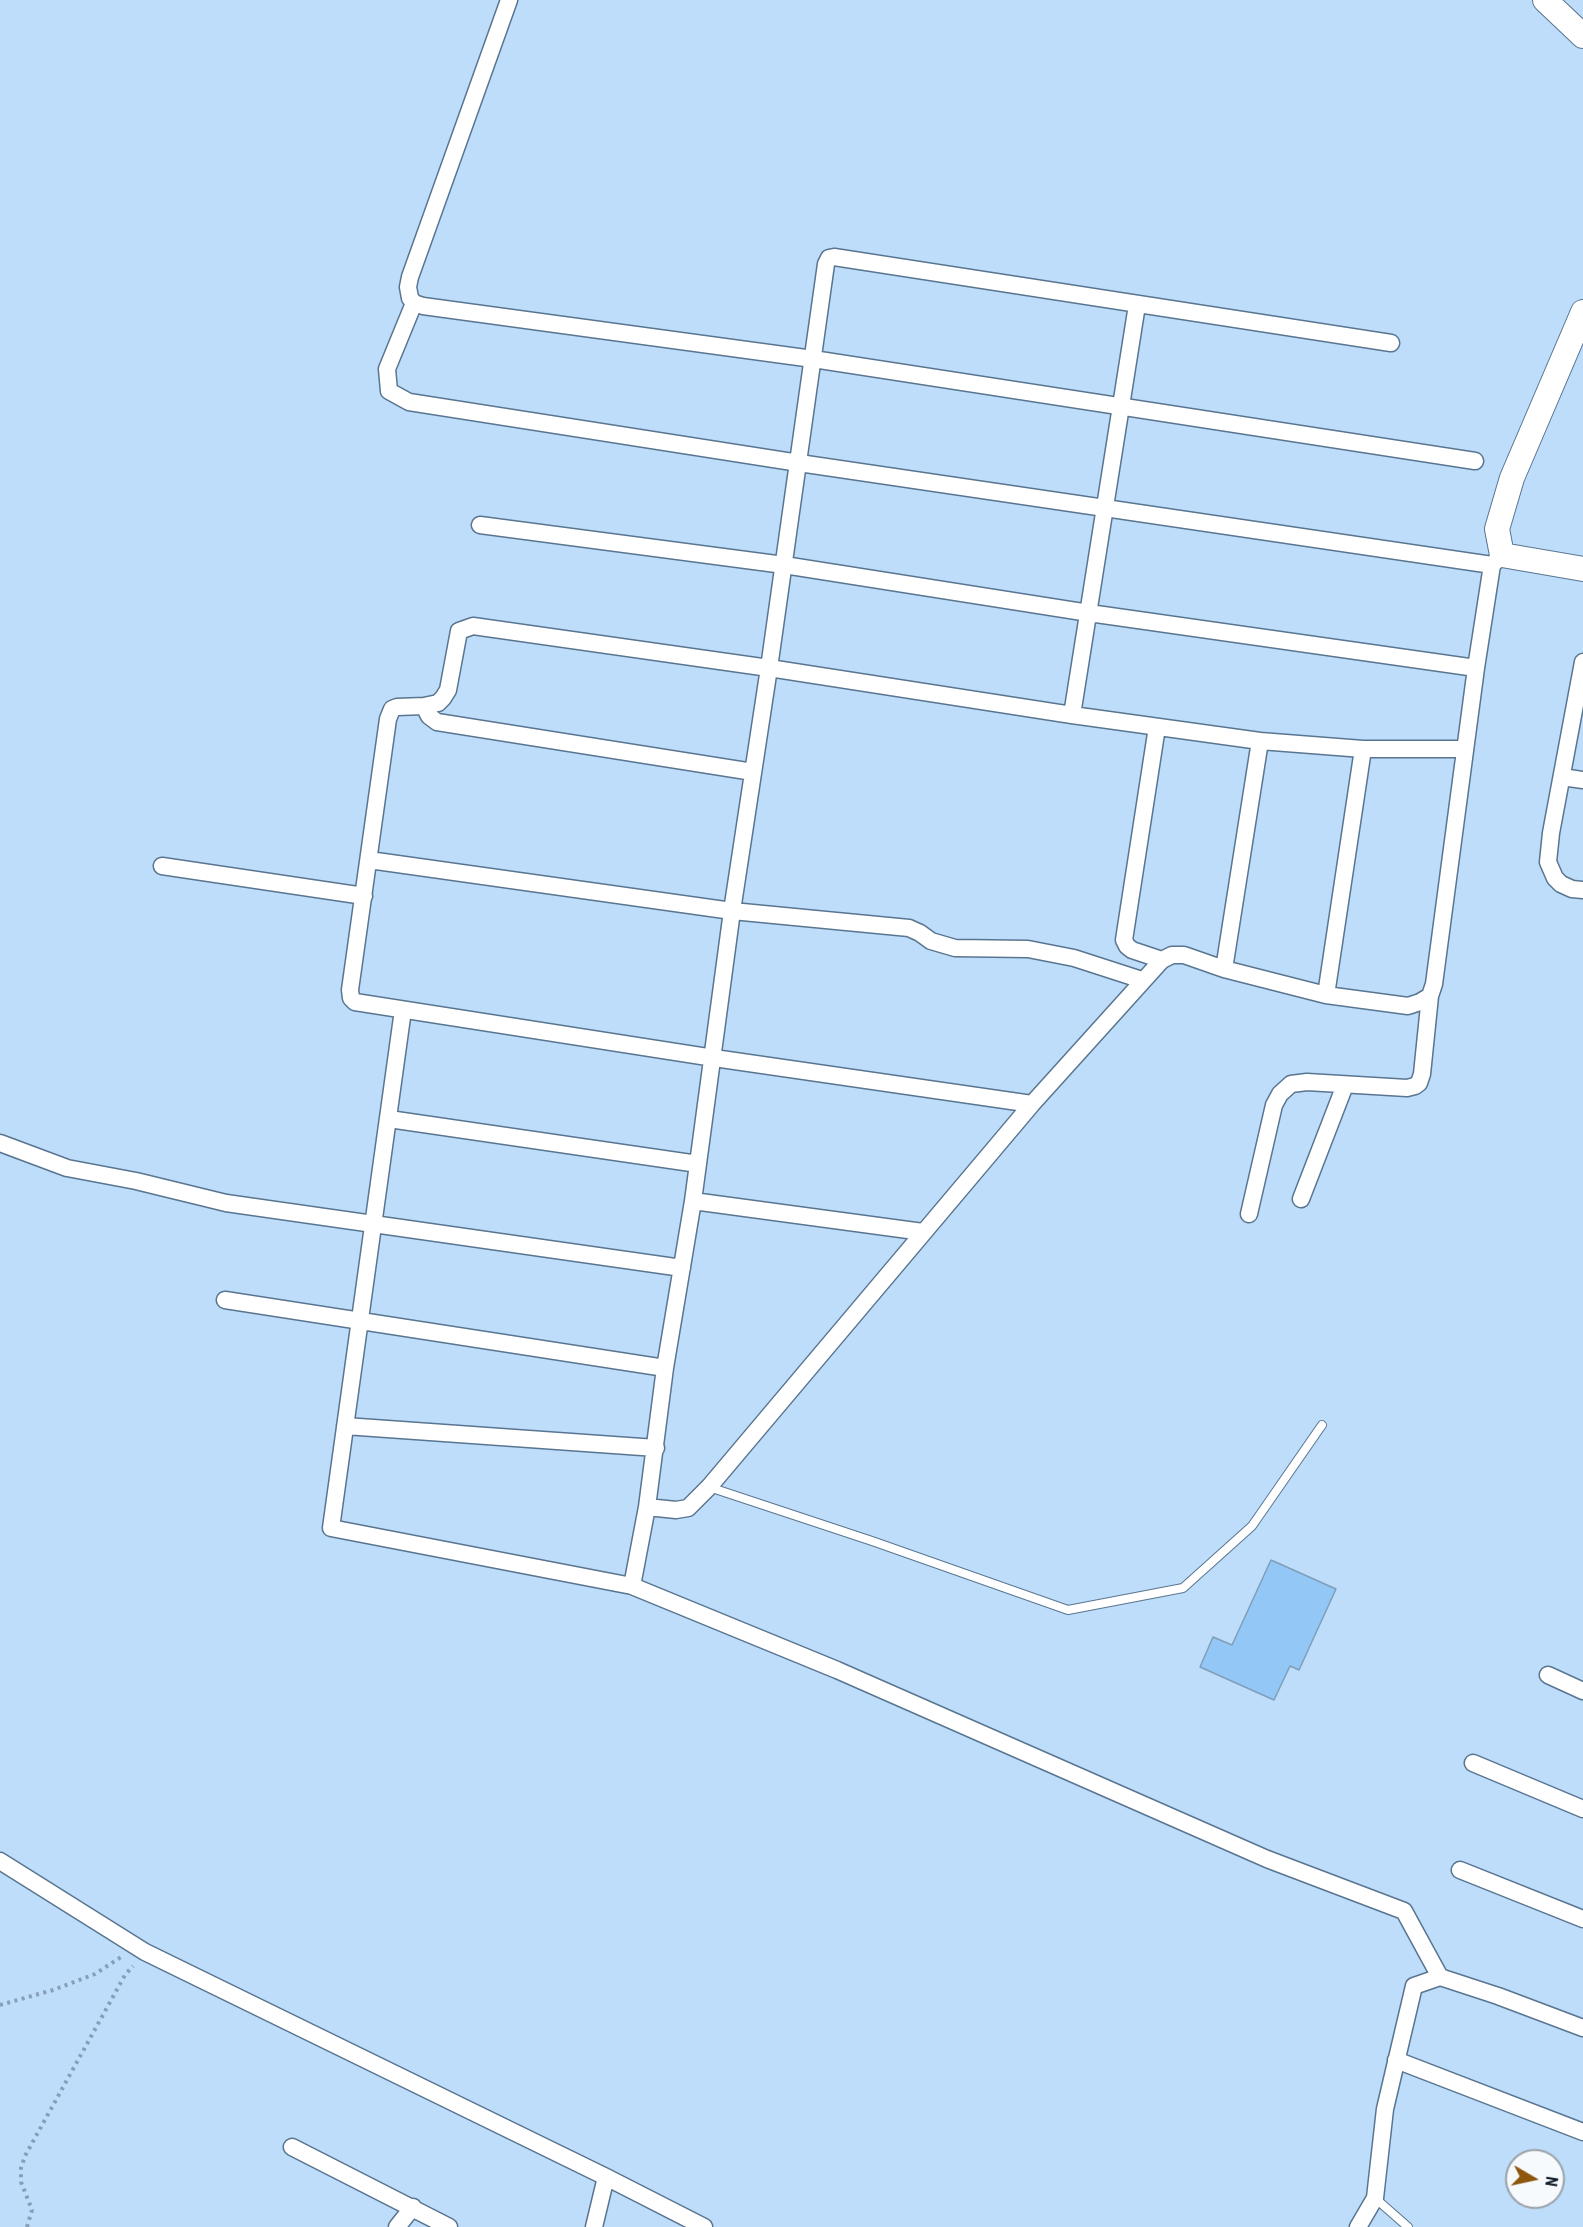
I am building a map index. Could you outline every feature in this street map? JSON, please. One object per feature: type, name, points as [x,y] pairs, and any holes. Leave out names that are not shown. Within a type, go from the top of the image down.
[{"type":"street","points":[[509,0],[410,277],[408,287],[410,298],[414,303],[813,359],[1475,461]]},
{"type":"street","points":[[1551,2],[1583,36]]},
{"type":"street","points":[[632,1586],[647,1507],[665,1368],[693,1201],[714,1058],[732,910],[770,668],[826,264],[829,258],[1391,343]]},
{"type":"street","points":[[414,303],[387,369],[389,391],[409,402],[1106,508],[1497,560],[1583,569]]},
{"type":"street","points":[[1072,715],[1137,305]]},
{"type":"street","points":[[1249,1214],[1274,1105],[1280,1094],[1291,1084],[1307,1082],[1407,1088],[1419,1083],[1476,668],[1497,560],[1497,529],[1512,478],[1583,312]]},
{"type":"street","points":[[480,525],[784,565],[1089,613],[1476,668]]},
{"type":"street","points":[[1032,1104],[714,1058],[355,1002],[351,998],[350,990],[388,719],[392,709],[438,703],[448,690],[459,631],[466,627],[770,668],[1072,715],[1260,741],[1363,749],[1465,749]]},
{"type":"street","points":[[1582,672],[1551,832],[1548,862],[1555,878],[1561,884],[1572,889],[1583,890]]},
{"type":"street","points":[[424,706],[429,716],[445,724],[753,772]]},
{"type":"street","points":[[1157,727],[1124,940],[1131,950],[1162,960]]},
{"type":"street","points":[[1224,969],[1260,741]]},
{"type":"street","points":[[1326,995],[1363,749]]},
{"type":"street","points":[[1562,777],[1583,780]]},
{"type":"street","points":[[369,860],[732,910],[909,928],[932,941],[955,948],[1028,948],[1074,958],[1142,980]]},
{"type":"street","points":[[162,866],[364,896]]},
{"type":"street","points":[[647,1507],[676,1510],[688,1508],[709,1487],[1032,1104],[1162,960],[1172,955],[1184,955],[1224,969],[1326,995],[1408,1006],[1430,996]]},
{"type":"street","points":[[403,1010],[331,1528],[632,1586],[837,1670],[1267,1859],[1404,1911],[1440,1977]]},
{"type":"street","points":[[1301,1199],[1345,1085]]},
{"type":"street","points":[[389,1119],[698,1164]]},
{"type":"street","points":[[0,1143],[68,1168],[136,1181],[226,1203],[682,1268]]},
{"type":"street","points":[[693,1201],[924,1232]]},
{"type":"street","points":[[225,1300],[665,1368]]},
{"type":"street","points":[[345,1426],[656,1448]]},
{"type":"street","points":[[1548,1675],[1583,1691]]},
{"type":"street","points":[[1473,1764],[1583,1809]]},
{"type":"street","points":[[0,1861],[141,1950],[704,2227]]},
{"type":"street","points":[[1460,1870],[1583,1919]]},
{"type":"street","points":[[1358,2227],[1374,2198],[1385,2109],[1414,1986],[1440,1977],[1583,2028]]},
{"type":"street","points":[[1396,2060],[1583,2132]]},
{"type":"street","points":[[292,2147],[449,2227]]},
{"type":"street","points":[[594,2227],[606,2177]]},
{"type":"street","points":[[397,2227],[413,2207]]},
{"type":"lane","points":[[709,1487],[1068,1610],[1183,1588],[1252,1526],[1322,1425]]},
{"type":"lane","points":[[1374,2198],[1408,2227]]},
{"type":"path","points":[[0,2005],[53,1990],[95,1974],[141,1950]]},
{"type":"path","points":[[27,2227],[32,2210],[21,2182],[21,2168],[25,2156],[141,1950]]},
{"type":"building","points":[[1271,1560],[1336,1589],[1299,1670],[1290,1666],[1274,1700],[1200,1667],[1213,1637],[1232,1645]]}]
